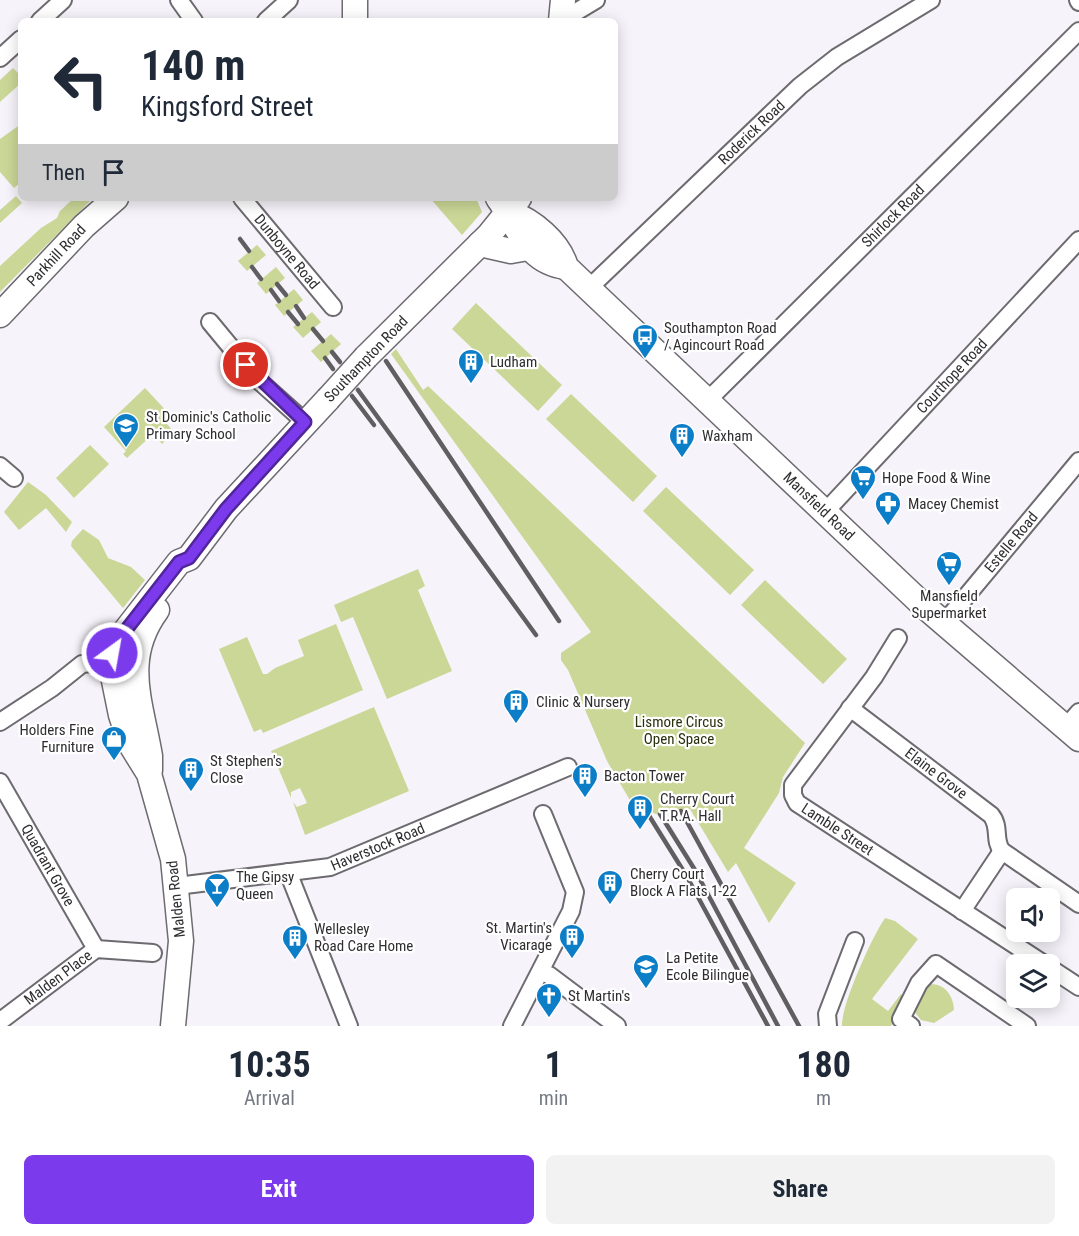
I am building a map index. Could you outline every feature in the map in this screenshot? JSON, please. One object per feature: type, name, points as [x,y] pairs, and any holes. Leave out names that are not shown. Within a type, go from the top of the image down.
[{"type":"main road","points":[[355,0],[355,18]]},
{"type":"main road","points":[[561,18],[563,0]]},
{"type":"main road","name":"Parkhill Road","points":[[0,315],[84,226],[113,201]]},
{"type":"main road","name":"Mansfield Road","points":[[509,203],[528,248],[551,265],[566,267]]},
{"type":"main road","name":"Mansfield Road","points":[[509,203],[562,253],[566,267],[944,623],[1074,726]]},
{"type":"main road","name":"Southampton Road","points":[[110,661],[119,639],[179,562],[185,571],[226,509],[366,357],[480,244],[509,203]]},
{"type":"main road","points":[[480,244],[511,251],[528,248]]},
{"type":"main road","name":"Malden Road","points":[[149,774],[150,756],[137,690],[136,661],[141,638],[156,611],[185,571]]},
{"type":"main road","name":"Malden Road","points":[[110,661],[126,731],[149,774],[168,839],[177,886],[164,954],[173,1026]]},
{"type":"street","points":[[43,18],[63,0]]},
{"type":"street","points":[[179,0],[192,18]]},
{"type":"street","points":[[269,18],[288,0]]},
{"type":"street","points":[[566,18],[596,0]]},
{"type":"street","name":"Roderick Road","points":[[589,288],[800,86],[837,57],[931,0]]},
{"type":"street","name":"Shirlock Road","points":[[708,400],[1079,31]]},
{"type":"street","points":[[0,58],[18,42]]},
{"type":"street","name":"Dunboyne Road","points":[[245,201],[333,307]]},
{"type":"street","name":"Courthope Road","points":[[825,512],[1079,240]]},
{"type":"street","points":[[210,322],[258,380],[305,422]]},
{"type":"street","name":"Estelle Road","points":[[944,623],[1079,461]]},
{"type":"street","points":[[0,466],[14,478]]},
{"type":"street","name":"Lamble Street","points":[[898,639],[874,677],[793,784],[793,795],[797,803],[1029,954]]},
{"type":"street","points":[[0,722],[52,688],[82,664],[110,661]]},
{"type":"street","name":"Elaine Grove","points":[[850,708],[991,815],[996,821],[997,845],[1002,851]]},
{"type":"street","name":"Haverstock Road","points":[[177,886],[339,864],[568,767]]},
{"type":"street","name":"Quadrant Grove","points":[[0,782],[96,949]]},
{"type":"street","points":[[512,1026],[571,911],[575,892],[543,814]]},
{"type":"street","points":[[962,911],[1002,851],[1079,904]]},
{"type":"street","points":[[288,872],[349,1026]]},
{"type":"street","points":[[828,1026],[826,1014],[855,941]]},
{"type":"street","name":"Malden Place","points":[[4,1020],[96,949],[164,954]]},
{"type":"street","points":[[911,1026],[902,1019],[919,983],[936,964],[1027,1026]]},
{"type":"street","points":[[541,972],[549,975],[617,1026]]},
{"type":"street","points":[[1060,975],[1079,987]]},
{"type":"green space","points":[[13,68],[18,73],[18,86],[0,102],[0,80]]},
{"type":"green space","points":[[18,126],[18,185],[14,188],[0,172],[0,139]]},
{"type":"green space","points":[[16,196],[22,203],[0,223],[0,210]]},
{"type":"green space","points":[[71,201],[90,201],[0,292],[0,266],[41,228],[57,218],[60,211]]},
{"type":"green space","points":[[433,201],[477,201],[482,212],[462,235]]},
{"type":"green space","points":[[257,245],[266,255],[247,271],[238,261]]},
{"type":"green space","points":[[276,267],[285,278],[266,294],[257,283]]},
{"type":"green space","points":[[294,289],[303,300],[284,316],[275,305]]},
{"type":"green space","points":[[476,303],[562,385],[538,411],[452,329]]},
{"type":"green space","points":[[312,312],[321,322],[303,338],[293,327]]},
{"type":"green space","points":[[331,334],[341,344],[321,362],[311,351]]},
{"type":"green space","name":"Lismore Circus Open Space","points":[[396,349],[423,390],[428,386],[805,743],[783,777],[779,793],[744,848],[796,883],[769,923],[736,863],[728,872],[690,809],[656,814],[641,808],[638,814],[607,761],[568,670],[561,660],[561,653],[591,632],[391,354]]},
{"type":"green space","points":[[145,388],[172,417],[166,423],[174,432],[162,444],[153,434],[127,458],[123,454],[126,451],[104,427]]},
{"type":"green space","points":[[571,394],[657,476],[633,502],[546,419]]},
{"type":"green space","points":[[90,445],[109,464],[74,498],[56,478]]},
{"type":"green space","points":[[28,482],[46,495],[72,522],[66,532],[46,508],[19,530],[4,512]]},
{"type":"green space","points":[[666,487],[754,570],[730,595],[643,511]]},
{"type":"green space","points":[[83,529],[99,540],[108,558],[131,567],[145,580],[123,608],[71,546],[72,541]]},
{"type":"green space","points":[[418,569],[425,586],[418,590],[452,671],[387,699],[353,617],[341,622],[334,605]]},
{"type":"green space","points":[[765,580],[847,659],[823,684],[741,605]]},
{"type":"green space","points":[[336,624],[363,690],[263,733],[261,729],[254,732],[219,649],[247,637],[263,674],[267,674],[275,668],[304,656],[298,640]]},
{"type":"green space","points":[[374,707],[409,791],[305,835],[293,802],[297,807],[307,803],[300,788],[291,792],[291,798],[271,751]]},
{"type":"green space","points":[[885,918],[895,921],[918,939],[872,999],[888,1011],[901,994],[907,1001],[891,1026],[842,1026],[846,1003],[858,971]]},
{"type":"green space","points":[[930,984],[940,986],[947,991],[954,1010],[934,1023],[921,1020],[913,1010],[921,989]]},
{"type":"railway","points":[[240,239],[249,251]]},
{"type":"railway","points":[[252,267],[261,279]]},
{"type":"railway","points":[[277,284],[286,295]]},
{"type":"railway","points":[[271,290],[279,301]]},
{"type":"railway","points":[[296,306],[304,318]]},
{"type":"railway","points":[[288,312],[298,324]]},
{"type":"railway","points":[[313,329],[323,341]]},
{"type":"railway","points":[[332,352],[340,362]]},
{"type":"railway","points":[[325,358],[333,369]]},
{"type":"railway","points":[[386,361],[559,621]]},
{"type":"railway","points":[[358,390],[536,635]]},
{"type":"railway","points":[[352,396],[374,425]]},
{"type":"railway","points":[[681,811],[799,1026]]},
{"type":"railway","points":[[648,814],[686,875],[768,1026]]},
{"type":"railway","points":[[660,814],[695,870],[778,1026]]},
{"type":"place","name":"Southampton Road / Agincourt Road","points":[[645,360]]},
{"type":"place","name":"Ludham","points":[[471,385]]},
{"type":"place","name":"St Dominic's Catholic Primary School","points":[[126,449]]},
{"type":"place","name":"Waxham","points":[[682,459]]},
{"type":"place","name":"Hope Food & Wine","points":[[863,501]]},
{"type":"place","name":"Macey Chemist","points":[[888,527]]},
{"type":"place","name":"Mansfield Supermarket","points":[[949,587]]},
{"type":"place","name":"Clinic & Nursery","points":[[516,725]]},
{"type":"place","name":"Holders Fine Furniture","points":[[114,762]]},
{"type":"place","name":"St Stephen's Close","points":[[191,793]]},
{"type":"place","name":"Bacton Tower","points":[[585,799]]},
{"type":"place","name":"Cherry Court T.R.A. Hall","points":[[640,831]]},
{"type":"place","name":"Cherry Court Block A Flats 1-22","points":[[610,906]]},
{"type":"place","name":"The Gipsy Queen","points":[[217,909]]},
{"type":"place","name":"St. Martin's Vicarage","points":[[572,960]]},
{"type":"place","name":"Wellesley Road Care Home","points":[[295,961]]},
{"type":"place","name":"La Petite Ecole Bilingue","points":[[646,990]]},
{"type":"place","name":"St Martin's","points":[[549,1019]]},
{"type":"route","points":[[112,653],[119,639],[179,562],[189,558],[226,509],[305,422],[258,380],[246,365]]}]
